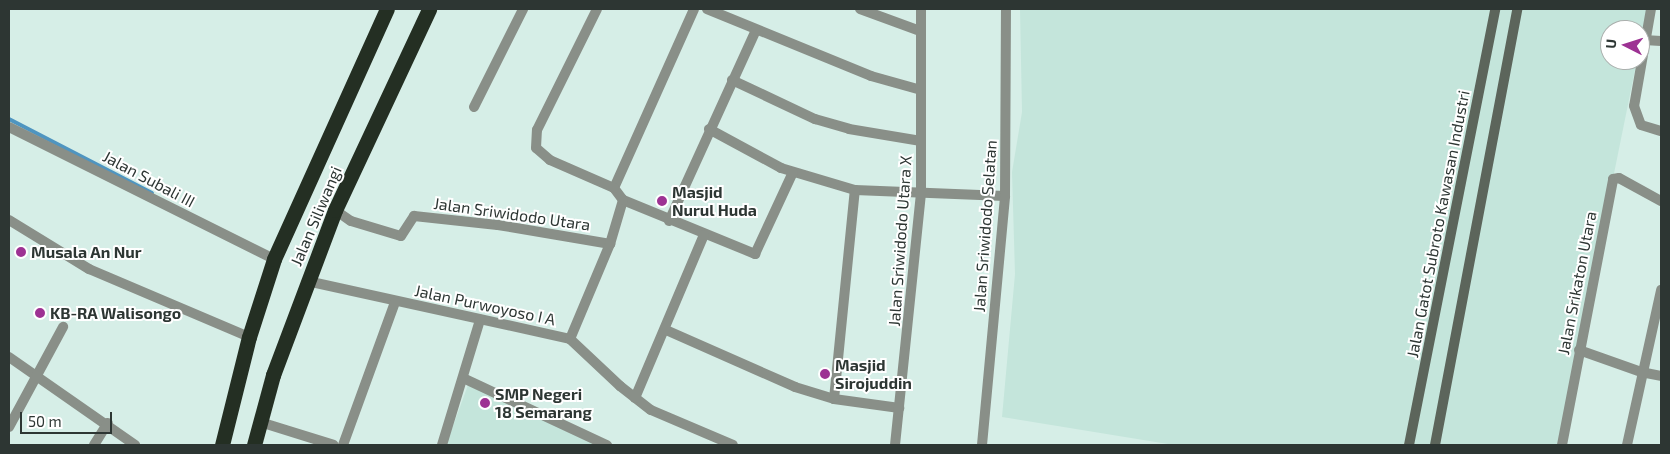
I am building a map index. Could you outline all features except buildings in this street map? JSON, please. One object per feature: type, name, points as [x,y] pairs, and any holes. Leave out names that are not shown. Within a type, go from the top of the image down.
[{"type":"highway","name":"Jalan Siliwangi","points":[[222,445],[249,337],[274,259],[387,9]]},
{"type":"highway","name":"Jalan Siliwangi","points":[[254,445],[307,281],[335,210],[429,9]]},
{"type":"street","points":[[474,107],[523,9]]},
{"type":"street","points":[[597,9],[537,130],[536,148],[550,160],[614,188],[623,200],[669,221],[755,254],[793,172]]},
{"type":"street","points":[[614,188],[694,9]]},
{"type":"street","points":[[707,9],[871,76],[921,90]]},
{"type":"street","points":[[860,9],[920,31]]},
{"type":"street","name":"Jalan Sriwidodo Utara X","points":[[895,445],[921,194],[921,9]]},
{"type":"street","name":"Jalan Sriwidodo Selatan","points":[[982,445],[1005,196],[1006,9]]},
{"type":"street","name":"Jalan Gatot Subroto Kawasan Industri","points":[[1409,445],[1494,9]]},
{"type":"street","points":[[1435,445],[1517,9]]},
{"type":"street","points":[[669,221],[708,129],[756,30]]},
{"type":"street","points":[[1639,70],[1636,118],[1648,129],[1661,131]]},
{"type":"street","points":[[732,80],[815,119],[849,129],[921,141]]},
{"type":"street","name":"Jalan Subali III","points":[[9,127],[274,259]]},
{"type":"street","points":[[708,129],[793,172],[855,190],[1005,196]]},
{"type":"street","name":"Jalan Srikaton Utara","points":[[1562,445],[1613,179],[1619,178],[1661,201]]},
{"type":"street","points":[[834,399],[855,190]]},
{"type":"street","name":"Jalan Sriwidodo Utara","points":[[570,339],[610,244],[623,200]]},
{"type":"street","name":"Jalan Sriwidodo Utara","points":[[335,210],[351,221],[401,236],[414,216],[498,225],[610,244]]},
{"type":"street","points":[[9,220],[89,269],[249,337]]},
{"type":"street","points":[[635,398],[666,330],[704,234]]},
{"type":"street","name":"Jalan Purwoyoso I A","points":[[307,281],[395,302],[570,339]]},
{"type":"street","points":[[1627,445],[1641,372],[1661,290]]},
{"type":"street","name":"Jalan Purwoyoso I A","points":[[344,445],[395,302]]},
{"type":"street","points":[[442,445],[480,320]]},
{"type":"street","points":[[9,427],[64,327]]},
{"type":"street","points":[[666,330],[795,387],[834,399],[900,408]]},
{"type":"street","points":[[570,339],[635,398],[651,410],[732,445]]},
{"type":"street","points":[[1579,350],[1641,372],[1661,376]]},
{"type":"street","points":[[9,357],[108,423],[135,445]]},
{"type":"street","points":[[463,378],[607,445]]},
{"type":"street","points":[[260,422],[334,445]]},
{"type":"street","points":[[94,445],[108,423]]},
{"type":"shaded area","points":[[1020,9],[1649,9],[1646,20],[1600,20],[1600,70],[1635,70],[1559,445],[1174,445],[1002,417],[1015,274],[1012,172],[1022,112]]},
{"type":"shaded area","name":"SMP Negeri 18 Semarang","points":[[468,385],[603,445],[446,445]]},
{"type":"waterway","points":[[9,119],[152,193]]},
{"type":"place","name":"Masjid Nurul Huda","points":[[662,201]]},
{"type":"place","name":"Musala An Nur","points":[[21,252]]},
{"type":"place","name":"KB-RA Walisongo","points":[[40,313]]},
{"type":"place","name":"Masjid Sirojuddin","points":[[825,374]]},
{"type":"place","name":"SMP Negeri 18 Semarang","points":[[485,403]]}]
